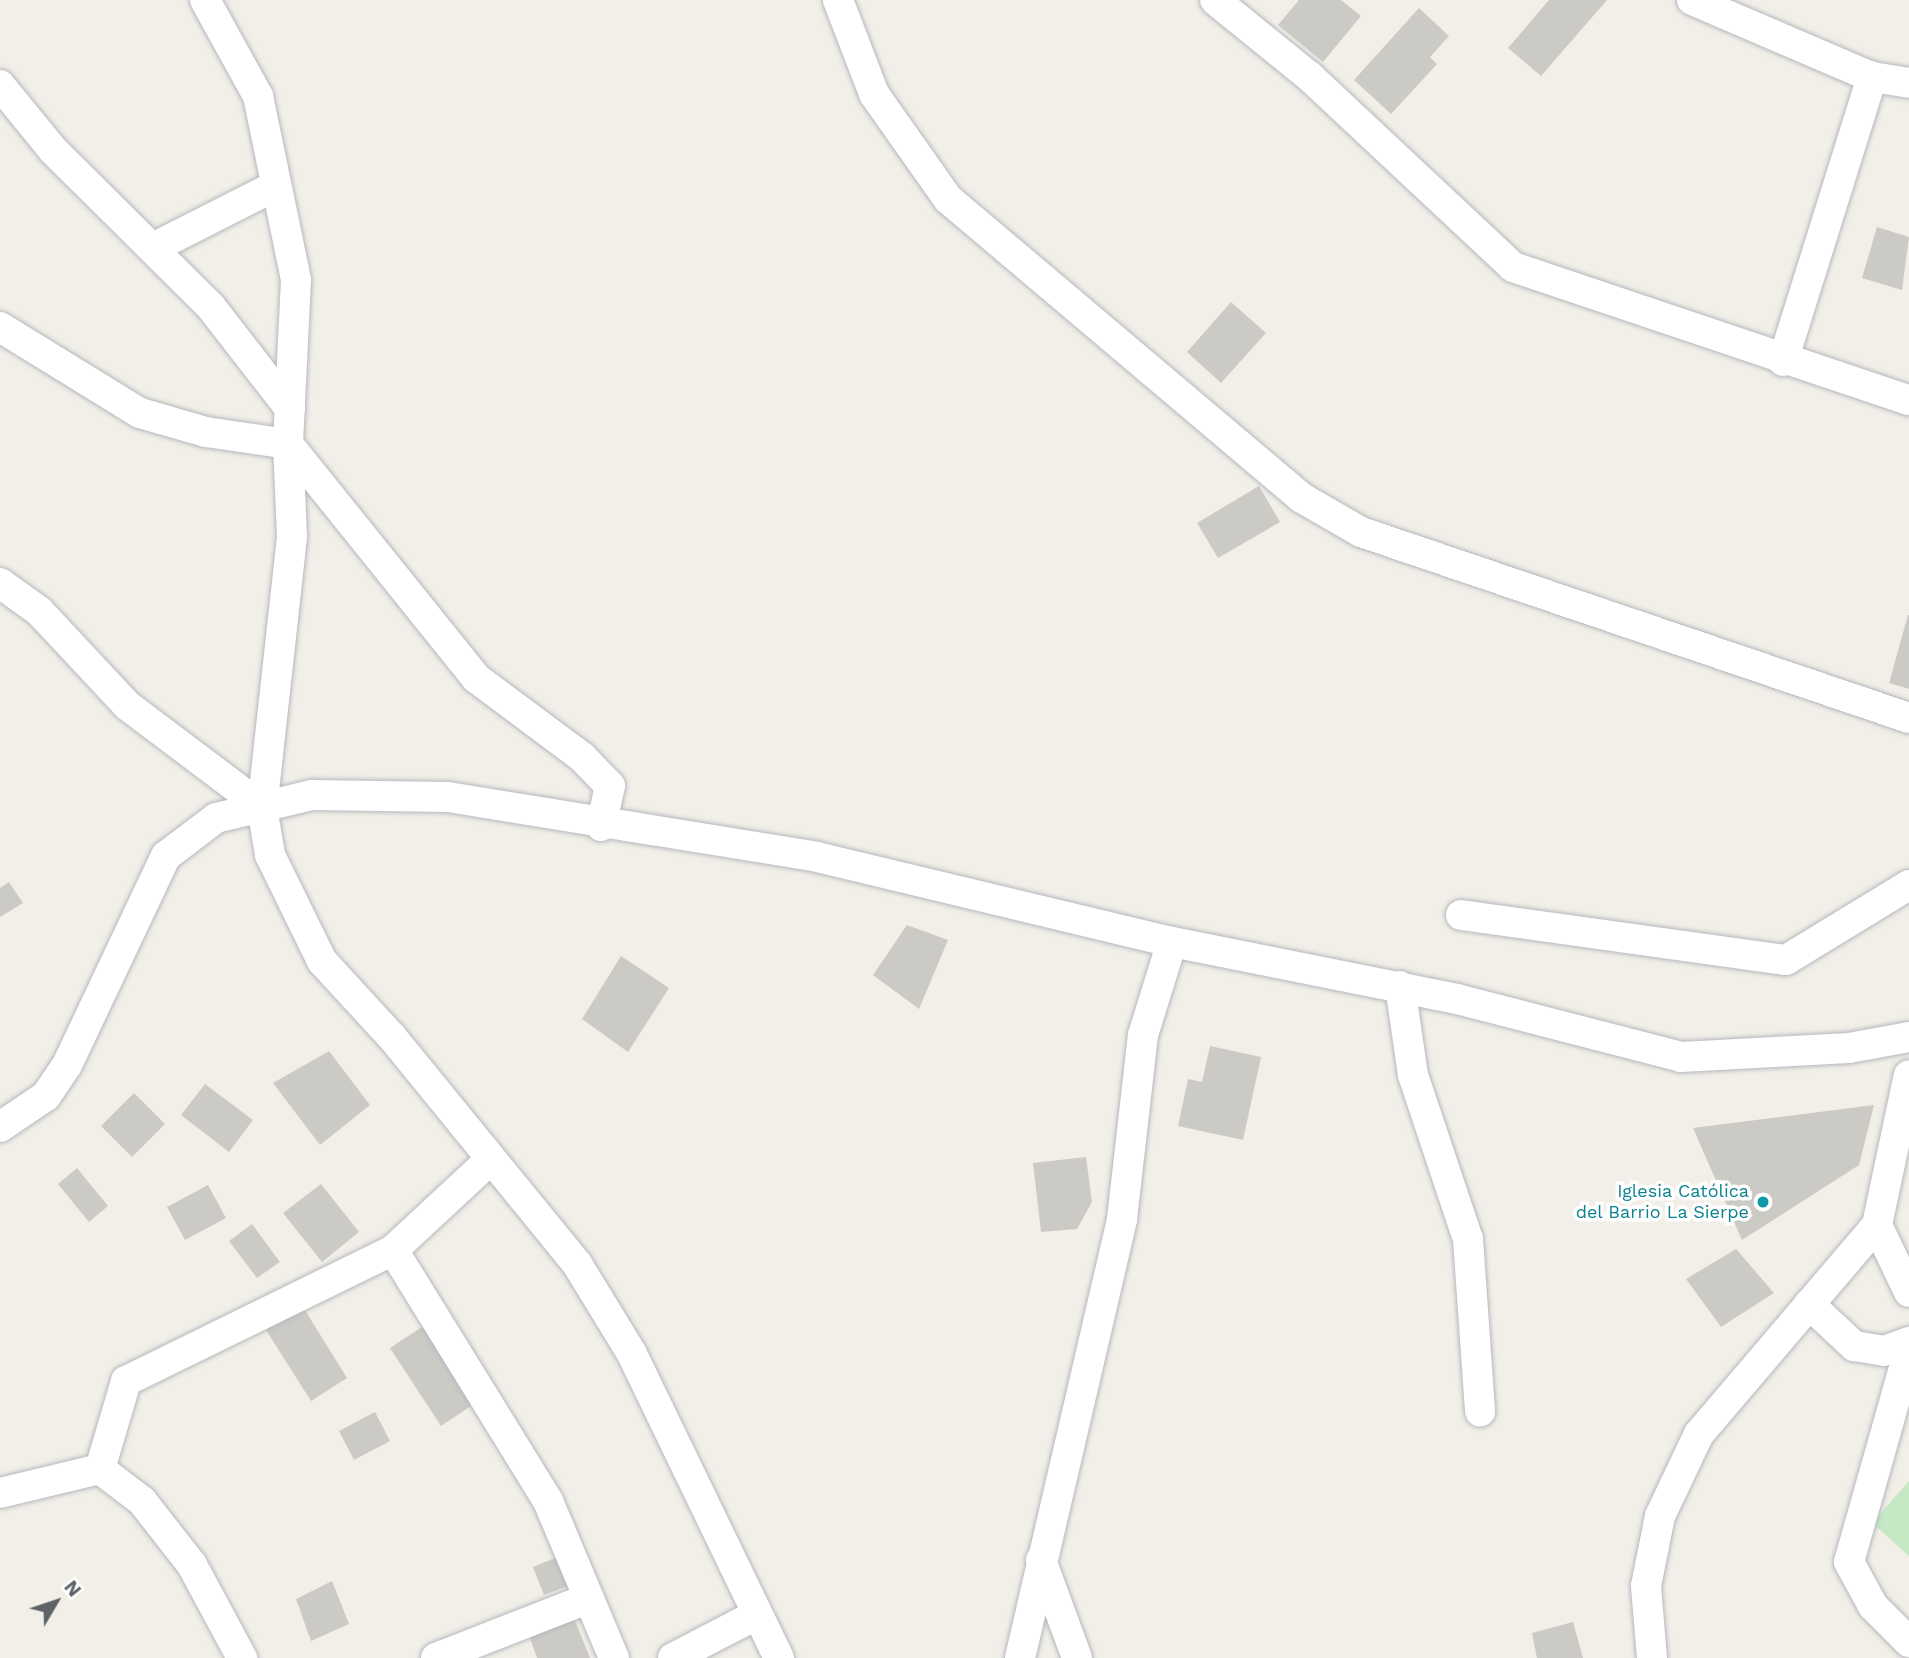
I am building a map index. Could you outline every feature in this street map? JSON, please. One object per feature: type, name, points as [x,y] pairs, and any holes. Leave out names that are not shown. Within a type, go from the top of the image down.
[{"type":"street","points":[[205,0],[258,96],[296,280],[288,444],[292,537],[262,807],[270,855],[322,961],[577,1264],[631,1352],[754,1616],[779,1658]]},
{"type":"street","points":[[838,0],[874,94],[948,199],[1302,498],[1361,532],[1909,718]]},
{"type":"street","points":[[1214,0],[1309,76],[1513,267],[1783,361],[1909,400]]},
{"type":"street","points":[[1692,0],[1872,77],[1909,83]]},
{"type":"street","points":[[1783,361],[1872,77]]},
{"type":"street","points":[[0,85],[53,150],[155,247],[211,307],[290,408]]},
{"type":"street","points":[[155,247],[275,186]]},
{"type":"street","points":[[0,327],[139,412],[206,432],[288,444],[476,678],[582,757],[610,786],[601,826]]},
{"type":"street","points":[[0,583],[39,611],[128,706],[262,807]]},
{"type":"street","points":[[0,1127],[46,1096],[68,1065],[166,856],[216,818],[312,795],[448,797],[601,826],[817,857],[1172,942],[1400,986],[1681,1057],[1849,1048],[1909,1037]]},
{"type":"street","points":[[1461,915],[1786,960],[1909,885]]},
{"type":"street","points":[[1020,1658],[1122,1219],[1143,1035],[1172,942]]},
{"type":"street","points":[[1400,986],[1413,1075],[1468,1240],[1480,1412]]},
{"type":"street","points":[[1652,1658],[1646,1586],[1660,1516],[1699,1434],[1877,1225],[1909,1074]]},
{"type":"street","points":[[100,1469],[126,1381],[393,1250],[490,1160]]},
{"type":"street","points":[[1877,1225],[1909,1292]]},
{"type":"street","points":[[393,1250],[548,1501],[614,1658]]},
{"type":"street","points":[[1809,1304],[1854,1346],[1884,1352],[1909,1342]]},
{"type":"street","points":[[1909,1350],[1849,1562],[1873,1606],[1909,1642]]},
{"type":"street","points":[[0,1493],[42,1488],[100,1469]]},
{"type":"street","points":[[100,1469],[142,1501],[192,1565],[242,1658]]},
{"type":"street","points":[[1041,1559],[1077,1658]]},
{"type":"street","points":[[436,1658],[589,1598]]},
{"type":"street","points":[[673,1658],[754,1616]]},
{"type":"green space","points":[[1909,1481],[1909,1556],[1872,1523]]},
{"type":"building","points":[[1299,0],[1341,0],[1361,16],[1323,62],[1278,25]]},
{"type":"building","points":[[1549,0],[1607,0],[1541,76],[1508,48]]},
{"type":"building","points":[[1419,8],[1449,36],[1430,57],[1437,64],[1391,114],[1354,80]]},
{"type":"building","points":[[1877,227],[1909,237],[1902,290],[1862,278]]},
{"type":"building","points":[[1231,302],[1266,333],[1221,383],[1187,352]]},
{"type":"building","points":[[1259,486],[1280,522],[1218,558],[1197,523]]},
{"type":"building","points":[[1909,615],[1909,689],[1889,683]]},
{"type":"building","points":[[9,882],[23,903],[0,917],[0,888]]},
{"type":"building","points":[[907,925],[948,940],[919,1009],[873,975]]},
{"type":"building","points":[[621,956],[669,988],[628,1052],[582,1019]]},
{"type":"building","points":[[1210,1046],[1261,1057],[1243,1140],[1178,1126],[1188,1079],[1202,1082]]},
{"type":"building","points":[[329,1051],[370,1105],[320,1145],[273,1083]]},
{"type":"building","points":[[205,1084],[253,1120],[229,1152],[181,1115]]},
{"type":"building","points":[[134,1093],[165,1124],[132,1157],[101,1126]]},
{"type":"building","name":"Iglesia Católica del Barrio La Sierpe","points":[[1874,1105],[1859,1165],[1742,1240],[1693,1128]]},
{"type":"building","points":[[1086,1157],[1092,1202],[1077,1229],[1041,1232],[1033,1163]]},
{"type":"building","points":[[77,1168],[108,1206],[89,1222],[58,1184]]},
{"type":"building","points":[[321,1184],[359,1232],[322,1262],[283,1213]]},
{"type":"building","points":[[208,1185],[226,1218],[185,1240],[167,1207]]},
{"type":"building","points":[[252,1224],[280,1262],[257,1278],[229,1241]]},
{"type":"building","points":[[1736,1249],[1774,1293],[1721,1327],[1686,1279]]},
{"type":"building","points":[[303,1307],[347,1378],[311,1401],[266,1330]]},
{"type":"building","points":[[425,1325],[477,1402],[441,1426],[390,1348]]},
{"type":"building","points":[[375,1412],[390,1441],[354,1460],[339,1431]]},
{"type":"building","points":[[560,1556],[571,1585],[544,1595],[533,1567]]},
{"type":"building","points":[[332,1581],[349,1624],[311,1641],[296,1599]]},
{"type":"building","points":[[572,1613],[590,1658],[537,1658],[527,1630]]},
{"type":"building","points":[[1573,1622],[1583,1658],[1537,1658],[1532,1633]]},
{"type":"place","name":"Iglesia Católica del Barrio La Sierpe","points":[[1763,1202]]}]
